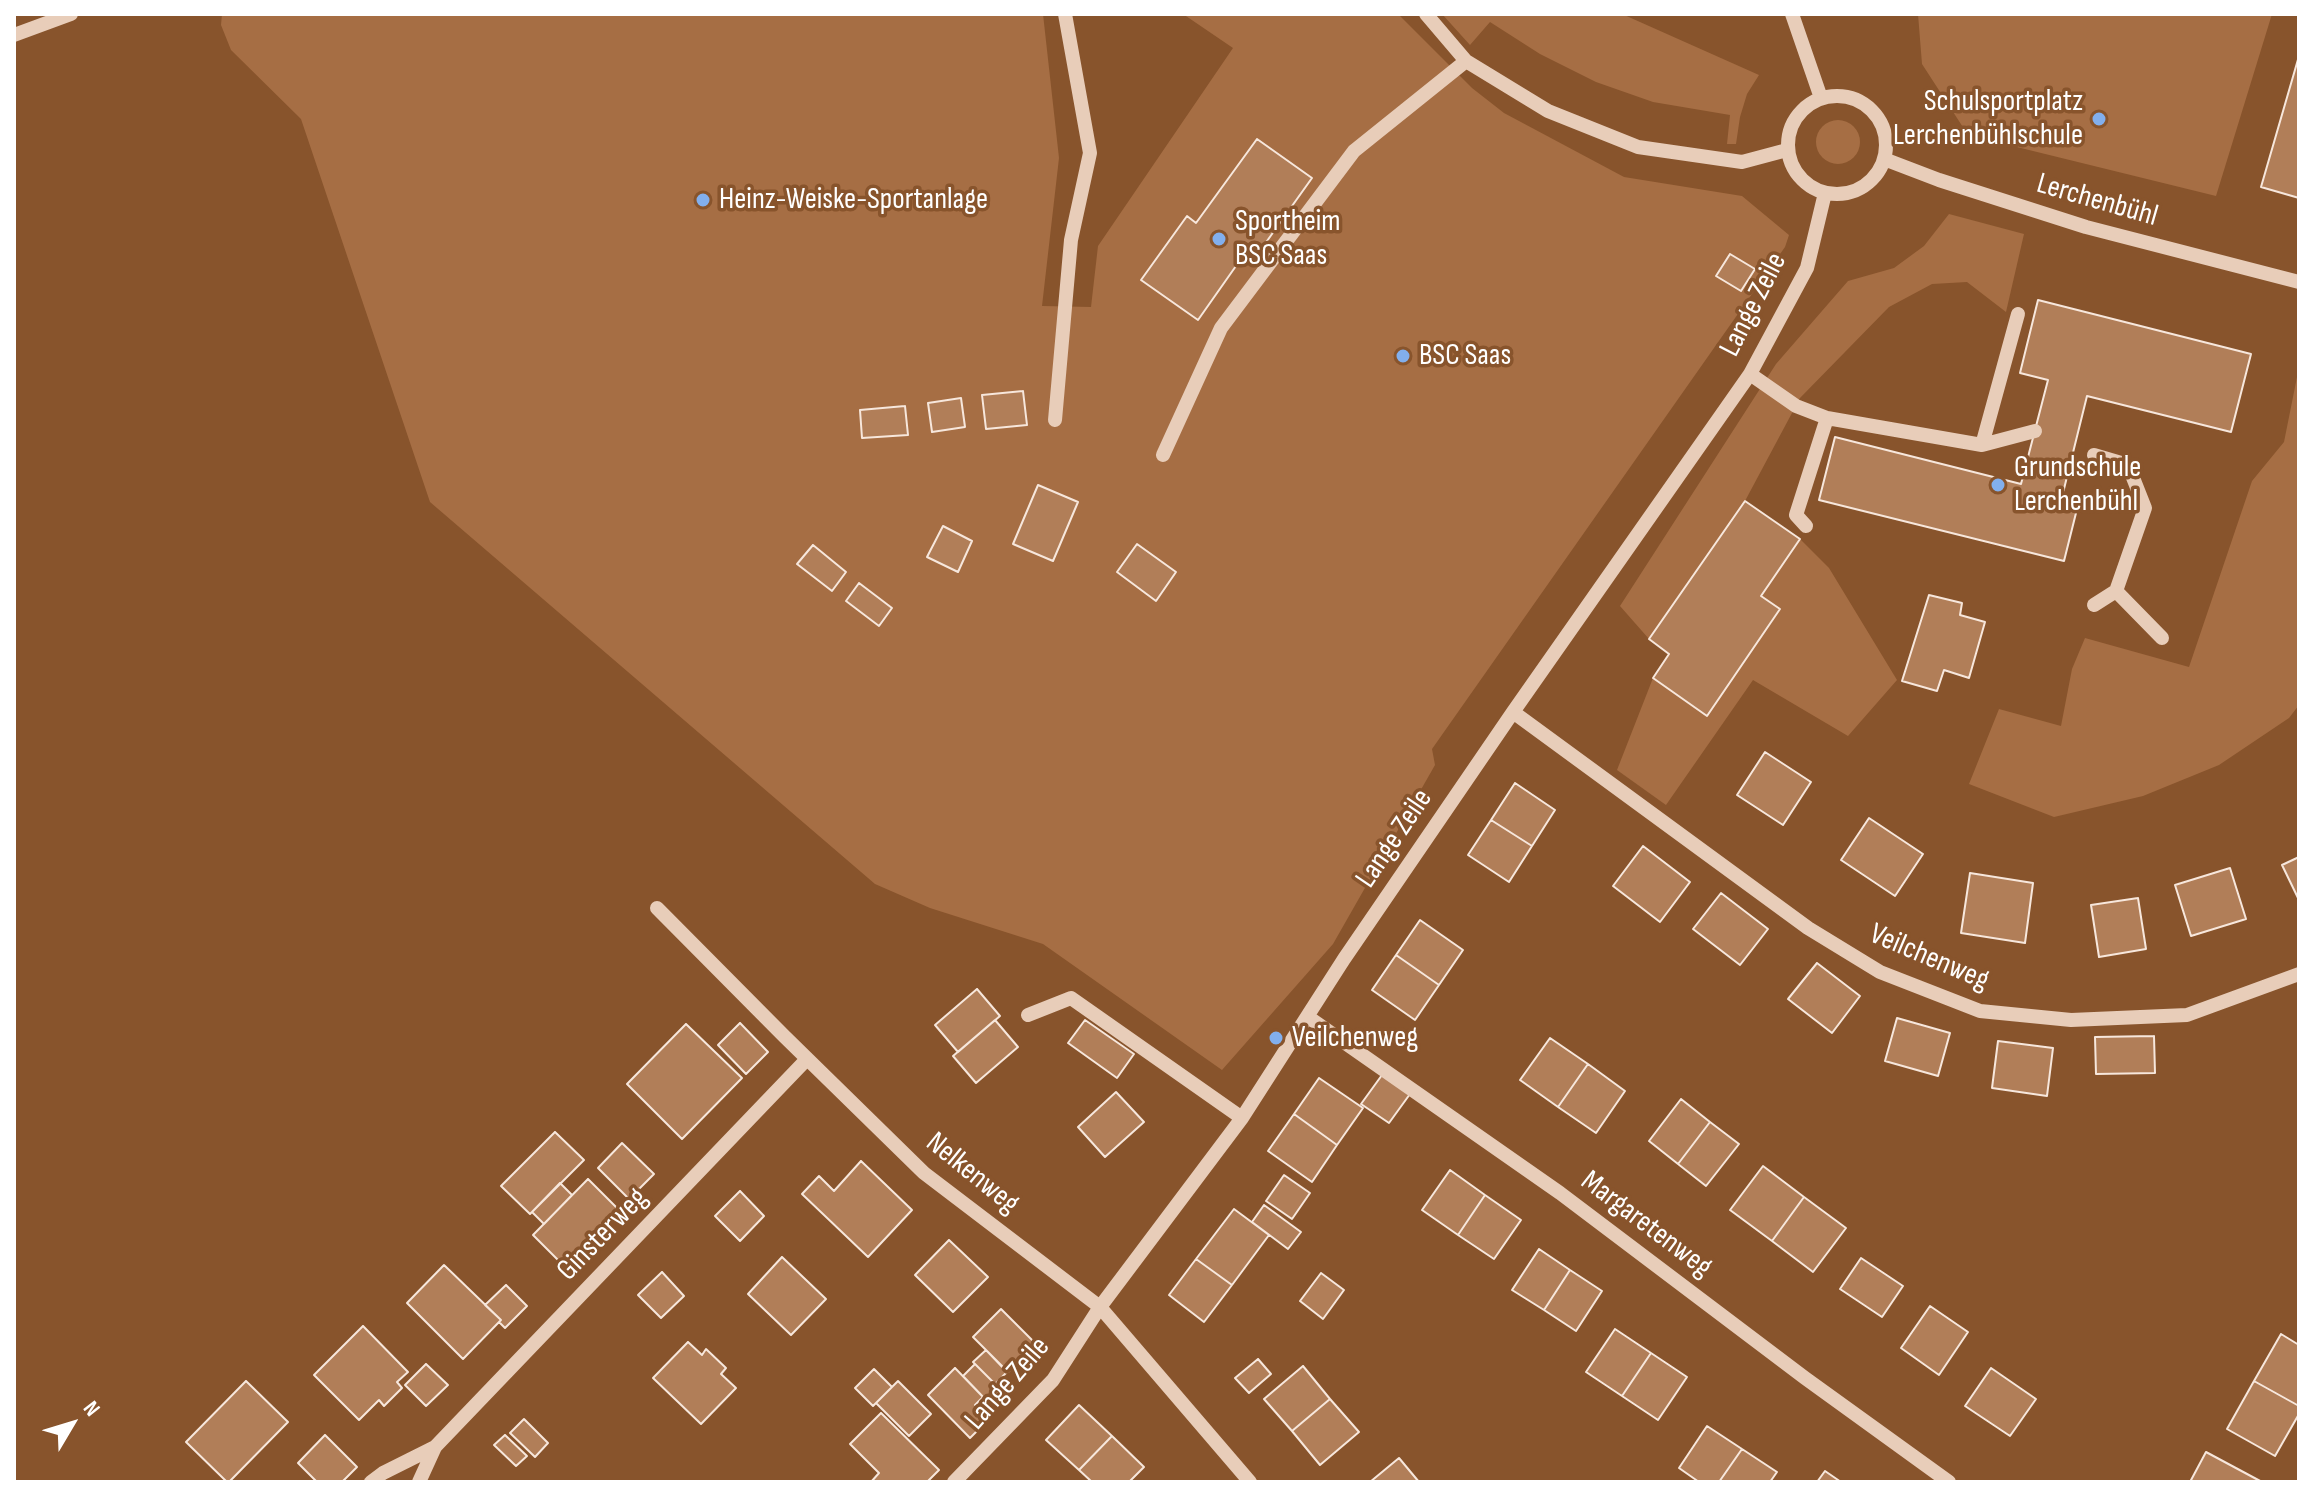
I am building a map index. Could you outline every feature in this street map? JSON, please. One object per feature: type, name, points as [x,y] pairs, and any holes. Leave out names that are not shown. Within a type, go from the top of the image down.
[{"type":"street","points":[[14,35],[71,14]]},
{"type":"street","points":[[1055,420],[1071,240],[1090,153],[1065,14]]},
{"type":"street","points":[[1426,14],[1466,61],[1548,111],[1638,147],[1742,162],[1787,150]]},
{"type":"street","points":[[1792,14],[1821,98]]},
{"type":"street","points":[[1163,455],[1221,328],[1354,151],[1466,61]]},
{"type":"street","points":[[1841,96],[1860,102],[1873,112],[1882,126],[1886,142],[1884,159],[1876,175],[1861,188],[1844,194],[1825,193],[1799,178],[1787,150],[1788,134],[1795,118],[1806,106],[1821,98],[1841,96]]},
{"type":"street","name":"Lerchenbühl","points":[[1884,159],[2086,227],[2299,282]]},
{"type":"street","name":"Lange Zeile","points":[[954,1482],[1053,1380],[1100,1307],[1242,1118],[1513,712],[1750,374],[1807,268],[1825,193]]},
{"type":"street","points":[[1982,445],[2018,314]]},
{"type":"street","points":[[1750,374],[1796,406],[1827,418],[1982,445],[2035,431]]},
{"type":"street","points":[[1806,526],[1796,515],[1827,418]]},
{"type":"street","points":[[2094,455],[2128,465],[2145,508],[2116,591],[2094,605]]},
{"type":"street","points":[[2116,591],[2162,638]]},
{"type":"street","name":"Veilchenweg","points":[[1513,712],[1808,928],[1880,972],[1980,1011],[2071,1020],[2187,1015],[2299,974]]},
{"type":"street","name":"Nelkenweg","points":[[657,908],[924,1173],[1100,1307],[1250,1482]]},
{"type":"street","points":[[1028,1015],[1071,998],[1242,1118]]},
{"type":"street","name":"Margaretenweg","points":[[1308,1017],[1560,1193],[1949,1482]]},
{"type":"street","name":"Ginsterweg","points":[[419,1482],[435,1447],[807,1059]]},
{"type":"street","name":"Ginsterweg","points":[[371,1482],[435,1447]]},
{"type":"shaded area","points":[[222,14],[1043,14],[1059,158],[1042,306],[1091,307],[1098,246],[1233,48],[1183,14],[1398,14],[1472,88],[1504,113],[1624,177],[1742,196],[1789,235],[1785,247],[1432,749],[1435,765],[1333,944],[1222,1070],[1043,944],[930,908],[875,884],[430,502],[301,119],[231,50],[221,25]]},
{"type":"shaded area","points":[[1442,14],[1622,14],[1759,75],[1747,94],[1736,144],[1727,144],[1730,115],[1653,102],[1596,82],[1540,54],[1490,22],[1470,45]]},
{"type":"shaded area","name":"Schulsportplatz Lerchenbühlschule","points":[[1918,14],[2272,14],[2216,196],[1968,135],[1922,64]]},
{"type":"shaded area","points":[[1838,120],[1853,127],[1860,142],[1853,157],[1838,164],[1823,157],[1816,142],[1823,127]]},
{"type":"shaded area","points":[[1949,214],[2024,234],[2006,312],[1967,282],[1932,284],[1889,307],[1800,398],[1745,501],[1649,639],[1620,606],[1776,364],[1848,281],[1894,268],[1924,246]]},
{"type":"shaded area","points":[[2299,367],[2299,705],[2289,718],[2219,765],[2143,796],[2054,817],[1969,784],[1999,709],[2061,726],[2072,669],[2085,638],[2189,667],[2252,481],[2284,442]]},
{"type":"shaded area","points":[[1800,539],[1829,568],[1897,680],[1848,736],[1753,680],[1666,805],[1617,770],[1653,678],[1707,715],[1780,610],[1761,596]]},
{"type":"building","points":[[2299,56],[2299,198],[2261,187]]},
{"type":"building","name":"Sportheim BSC Saas","points":[[1257,139],[1312,178],[1252,262],[1243,256],[1198,320],[1141,280],[1187,216],[1196,223]]},
{"type":"building","points":[[1730,254],[1755,269],[1741,291],[1716,276]]},
{"type":"building","points":[[2038,300],[2251,354],[2231,432],[2087,396],[2062,497],[2079,501],[2064,561],[1819,500],[1835,437],[2021,484],[2048,380],[2020,373]]},
{"type":"building","points":[[1023,391],[1027,425],[986,429],[982,395]]},
{"type":"building","points":[[961,398],[965,427],[932,432],[928,403]]},
{"type":"building","points":[[905,406],[908,435],[862,438],[860,410]]},
{"type":"building","points":[[1038,485],[1078,502],[1053,561],[1013,544]]},
{"type":"building","points":[[1745,501],[1800,539],[1761,596],[1780,609],[1707,716],[1653,678],[1669,654],[1649,639]]},
{"type":"building","points":[[943,526],[972,541],[958,572],[927,557]]},
{"type":"building","points":[[1137,544],[1176,572],[1156,601],[1117,572]]},
{"type":"building","points":[[813,545],[846,572],[832,591],[797,564]]},
{"type":"building","points":[[859,583],[892,608],[879,626],[846,601]]},
{"type":"building","points":[[1929,595],[1962,603],[1960,615],[1985,622],[1969,678],[1944,670],[1937,691],[1902,681]]},
{"type":"building","points":[[1765,752],[1811,782],[1783,825],[1737,795]]},
{"type":"building","points":[[1515,783],[1555,810],[1532,846],[1491,820]]},
{"type":"building","points":[[1869,818],[1923,854],[1895,896],[1841,860]]},
{"type":"building","points":[[1491,820],[1532,846],[1509,882],[1468,855]]},
{"type":"building","points":[[1643,846],[1690,882],[1660,922],[1613,886]]},
{"type":"building","points":[[2299,857],[2299,900],[2282,865]]},
{"type":"building","points":[[2230,868],[2246,919],[2191,936],[2175,885]]},
{"type":"building","points":[[1970,873],[2033,883],[2025,943],[1961,933]]},
{"type":"building","points":[[1721,893],[1768,929],[1740,965],[1693,929]]},
{"type":"building","points":[[2138,898],[2146,949],[2099,957],[2091,905]]},
{"type":"building","points":[[1420,920],[1463,950],[1439,985],[1396,955]]},
{"type":"building","points":[[1396,955],[1439,985],[1415,1020],[1372,990]]},
{"type":"building","points":[[1817,963],[1860,996],[1832,1033],[1788,999]]},
{"type":"building","points":[[977,989],[1000,1016],[958,1052],[935,1025]]},
{"type":"building","points":[[1897,1018],[1950,1033],[1938,1076],[1885,1061]]},
{"type":"building","points":[[995,1020],[1018,1047],[976,1083],[953,1056]]},
{"type":"building","points":[[1085,1020],[1134,1054],[1117,1078],[1068,1043]]},
{"type":"building","points":[[740,1023],[768,1052],[746,1074],[718,1045]]},
{"type":"building","points":[[686,1024],[742,1078],[682,1139],[627,1084]]},
{"type":"building","points":[[2154,1036],[2155,1073],[2096,1074],[2095,1037]]},
{"type":"building","points":[[1550,1038],[1588,1064],[1558,1107],[1520,1080]]},
{"type":"building","points":[[1998,1041],[2053,1048],[2047,1096],[1992,1088]]},
{"type":"building","points":[[1588,1064],[1625,1091],[1596,1133],[1558,1107]]},
{"type":"building","points":[[1382,1075],[1410,1094],[1389,1123],[1361,1104]]},
{"type":"building","points":[[1319,1078],[1363,1108],[1337,1145],[1294,1114]]},
{"type":"building","points":[[1116,1092],[1144,1122],[1105,1157],[1078,1127]]},
{"type":"building","points":[[1681,1099],[1710,1122],[1678,1164],[1649,1141]]},
{"type":"building","points":[[1294,1114],[1337,1145],[1312,1182],[1268,1151]]},
{"type":"building","points":[[1710,1122],[1739,1144],[1706,1186],[1678,1164]]},
{"type":"building","points":[[555,1132],[584,1160],[530,1214],[501,1186]]},
{"type":"building","points":[[622,1143],[654,1174],[629,1199],[598,1168]]},
{"type":"building","points":[[861,1161],[912,1210],[868,1257],[802,1194],[819,1176],[834,1191]]},
{"type":"building","points":[[1763,1166],[1804,1197],[1772,1241],[1730,1210]]},
{"type":"building","points":[[1450,1170],[1485,1195],[1458,1235],[1422,1210]]},
{"type":"building","points":[[1284,1175],[1310,1193],[1292,1219],[1266,1201]]},
{"type":"building","points":[[588,1179],[618,1209],[563,1265],[533,1235]]},
{"type":"building","points":[[560,1183],[572,1195],[544,1224],[532,1212]]},
{"type":"building","points":[[740,1191],[764,1216],[740,1241],[715,1216]]},
{"type":"building","points":[[1485,1195],[1521,1220],[1494,1259],[1458,1235]]},
{"type":"building","points":[[1804,1197],[1846,1228],[1813,1272],[1772,1241]]},
{"type":"building","points":[[1264,1205],[1301,1232],[1288,1249],[1252,1222]]},
{"type":"building","points":[[1234,1209],[1269,1235],[1232,1285],[1196,1259]]},
{"type":"building","points":[[949,1240],[988,1277],[953,1312],[915,1275]]},
{"type":"building","points":[[1539,1249],[1570,1270],[1544,1310],[1512,1290]]},
{"type":"building","points":[[782,1257],[826,1299],[791,1335],[748,1294]]},
{"type":"building","points":[[1861,1258],[1903,1286],[1882,1317],[1840,1289]]},
{"type":"building","points":[[1196,1259],[1232,1285],[1204,1322],[1169,1295]]},
{"type":"building","points":[[444,1265],[501,1320],[463,1359],[407,1303]]},
{"type":"building","points":[[1570,1270],[1602,1291],[1576,1331],[1544,1310]]},
{"type":"building","points":[[662,1272],[684,1296],[661,1318],[638,1295]]},
{"type":"building","points":[[1321,1273],[1344,1290],[1323,1319],[1300,1301]]},
{"type":"building","points":[[506,1285],[527,1306],[505,1328],[485,1305]]},
{"type":"building","points":[[1930,1306],[1968,1332],[1939,1375],[1901,1348]]},
{"type":"building","points":[[1001,1309],[1036,1344],[1008,1372],[973,1337]]},
{"type":"building","points":[[363,1326],[408,1372],[397,1382],[402,1388],[384,1406],[379,1400],[359,1420],[314,1375]]},
{"type":"building","points":[[1615,1329],[1651,1353],[1622,1396],[1586,1372]]},
{"type":"building","points":[[2281,1334],[2299,1345],[2299,1406],[2254,1381]]},
{"type":"building","points":[[688,1342],[702,1355],[706,1349],[726,1368],[721,1374],[736,1388],[701,1424],[653,1378]]},
{"type":"building","points":[[986,1350],[1007,1372],[995,1384],[973,1362]]},
{"type":"building","points":[[1651,1353],[1687,1377],[1658,1420],[1622,1396]]},
{"type":"building","points":[[1258,1359],[1271,1374],[1249,1393],[1235,1378]]},
{"type":"building","points":[[426,1364],[448,1385],[426,1406],[405,1385]]},
{"type":"building","points":[[975,1364],[1000,1389],[987,1401],[963,1376]]},
{"type":"building","points":[[1303,1366],[1330,1399],[1292,1431],[1264,1399]]},
{"type":"building","points":[[955,1368],[983,1397],[975,1405],[989,1419],[970,1438],[928,1395]]},
{"type":"building","points":[[1991,1368],[2036,1399],[2010,1436],[1965,1406]]},
{"type":"building","points":[[874,1369],[892,1387],[873,1406],[855,1388]]},
{"type":"building","points":[[246,1381],[288,1422],[227,1482],[186,1442]]},
{"type":"building","points":[[898,1381],[931,1414],[909,1436],[876,1403]]},
{"type":"building","points":[[2254,1381],[2299,1406],[2299,1414],[2275,1456],[2227,1429]]},
{"type":"building","points":[[1330,1399],[1359,1432],[1320,1465],[1292,1431]]},
{"type":"building","points":[[1079,1405],[1112,1436],[1079,1470],[1046,1440]]},
{"type":"building","points":[[881,1413],[939,1470],[927,1482],[871,1482],[879,1473],[850,1444]]},
{"type":"building","points":[[524,1419],[548,1443],[535,1457],[510,1433]]},
{"type":"building","points":[[1707,1426],[1742,1449],[1719,1482],[1699,1482],[1679,1468]]},
{"type":"building","points":[[325,1435],[357,1467],[342,1482],[317,1482],[298,1463]]},
{"type":"building","points":[[505,1435],[527,1456],[516,1466],[494,1445]]},
{"type":"building","points":[[1112,1436],[1144,1467],[1129,1482],[1092,1482],[1079,1470]]},
{"type":"building","points":[[1742,1449],[1777,1472],[1770,1482],[1719,1482]]},
{"type":"building","points":[[2206,1452],[2262,1482],[2190,1482]]},
{"type":"building","points":[[1399,1458],[1419,1482],[1370,1482]]},
{"type":"building","points":[[1825,1471],[1841,1482],[1817,1482]]},
{"type":"place","name":"Schulsportplatz Lerchenbühlschule","points":[[2099,119]]},
{"type":"place","name":"Heinz-Weiske-Sportanlage","points":[[703,200]]},
{"type":"place","name":"Sportheim BSC Saas","points":[[1219,239]]},
{"type":"place","name":"BSC Saas","points":[[1403,356]]},
{"type":"place","name":"Grundschule Lerchenbühl","points":[[1998,485]]},
{"type":"place","name":"Veilchenweg","points":[[1276,1038]]}]
